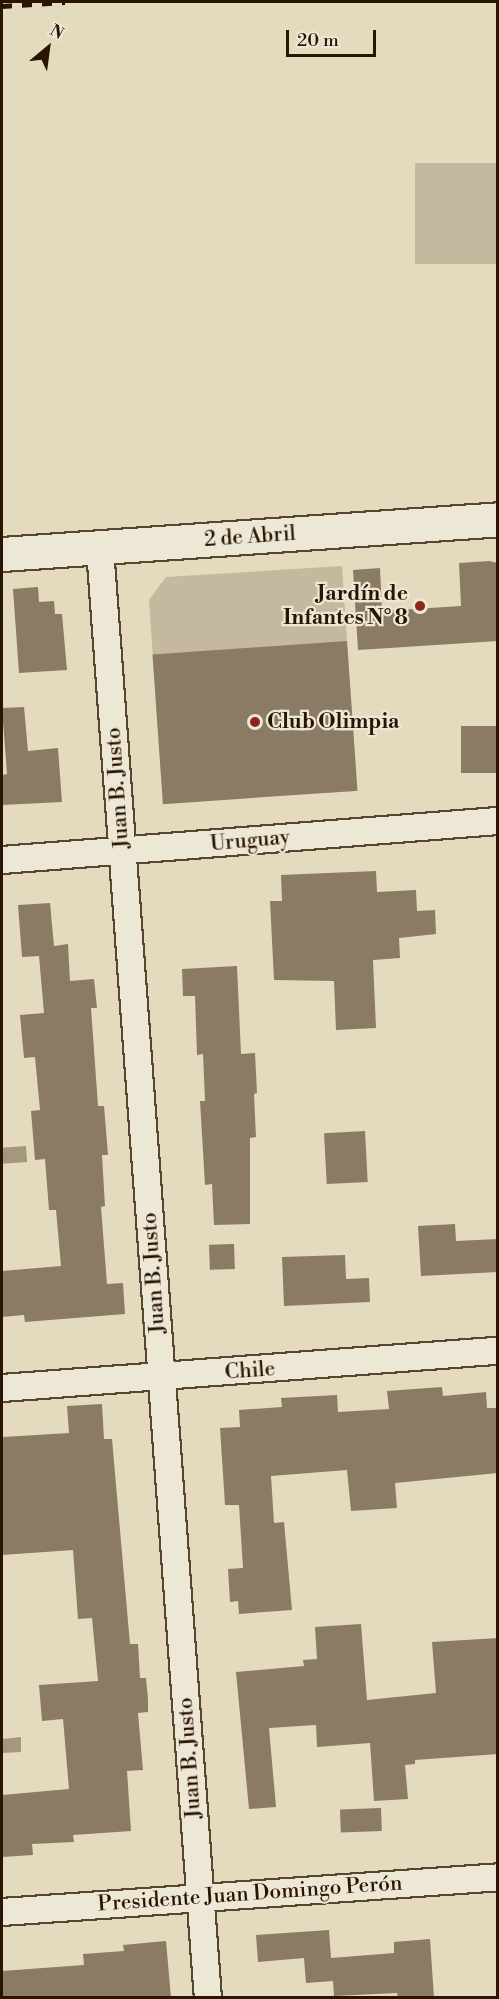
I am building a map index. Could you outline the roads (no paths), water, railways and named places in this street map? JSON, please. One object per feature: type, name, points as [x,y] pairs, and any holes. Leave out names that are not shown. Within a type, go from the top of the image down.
[{"type":"main road","name":"2 de Abril","points":[[2,555],[498,519]]},
{"type":"street","name":"Juan B. Justo","points":[[100,549],[208,1998]]},
{"type":"street","name":"Uruguay","points":[[2,860],[498,821]]},
{"type":"street","name":"Chile","points":[[2,1388],[162,1378],[498,1351]]},
{"type":"street","name":"Presidente Juan Domingo Perón","points":[[2,1912],[498,1877]]},
{"type":"railway","points":[[2,6],[65,2]]},
{"type":"place","name":"Jardín de Infantes N° 8","points":[[420,606]]},
{"type":"place","name":"Club Olimpia","points":[[255,722]]}]
